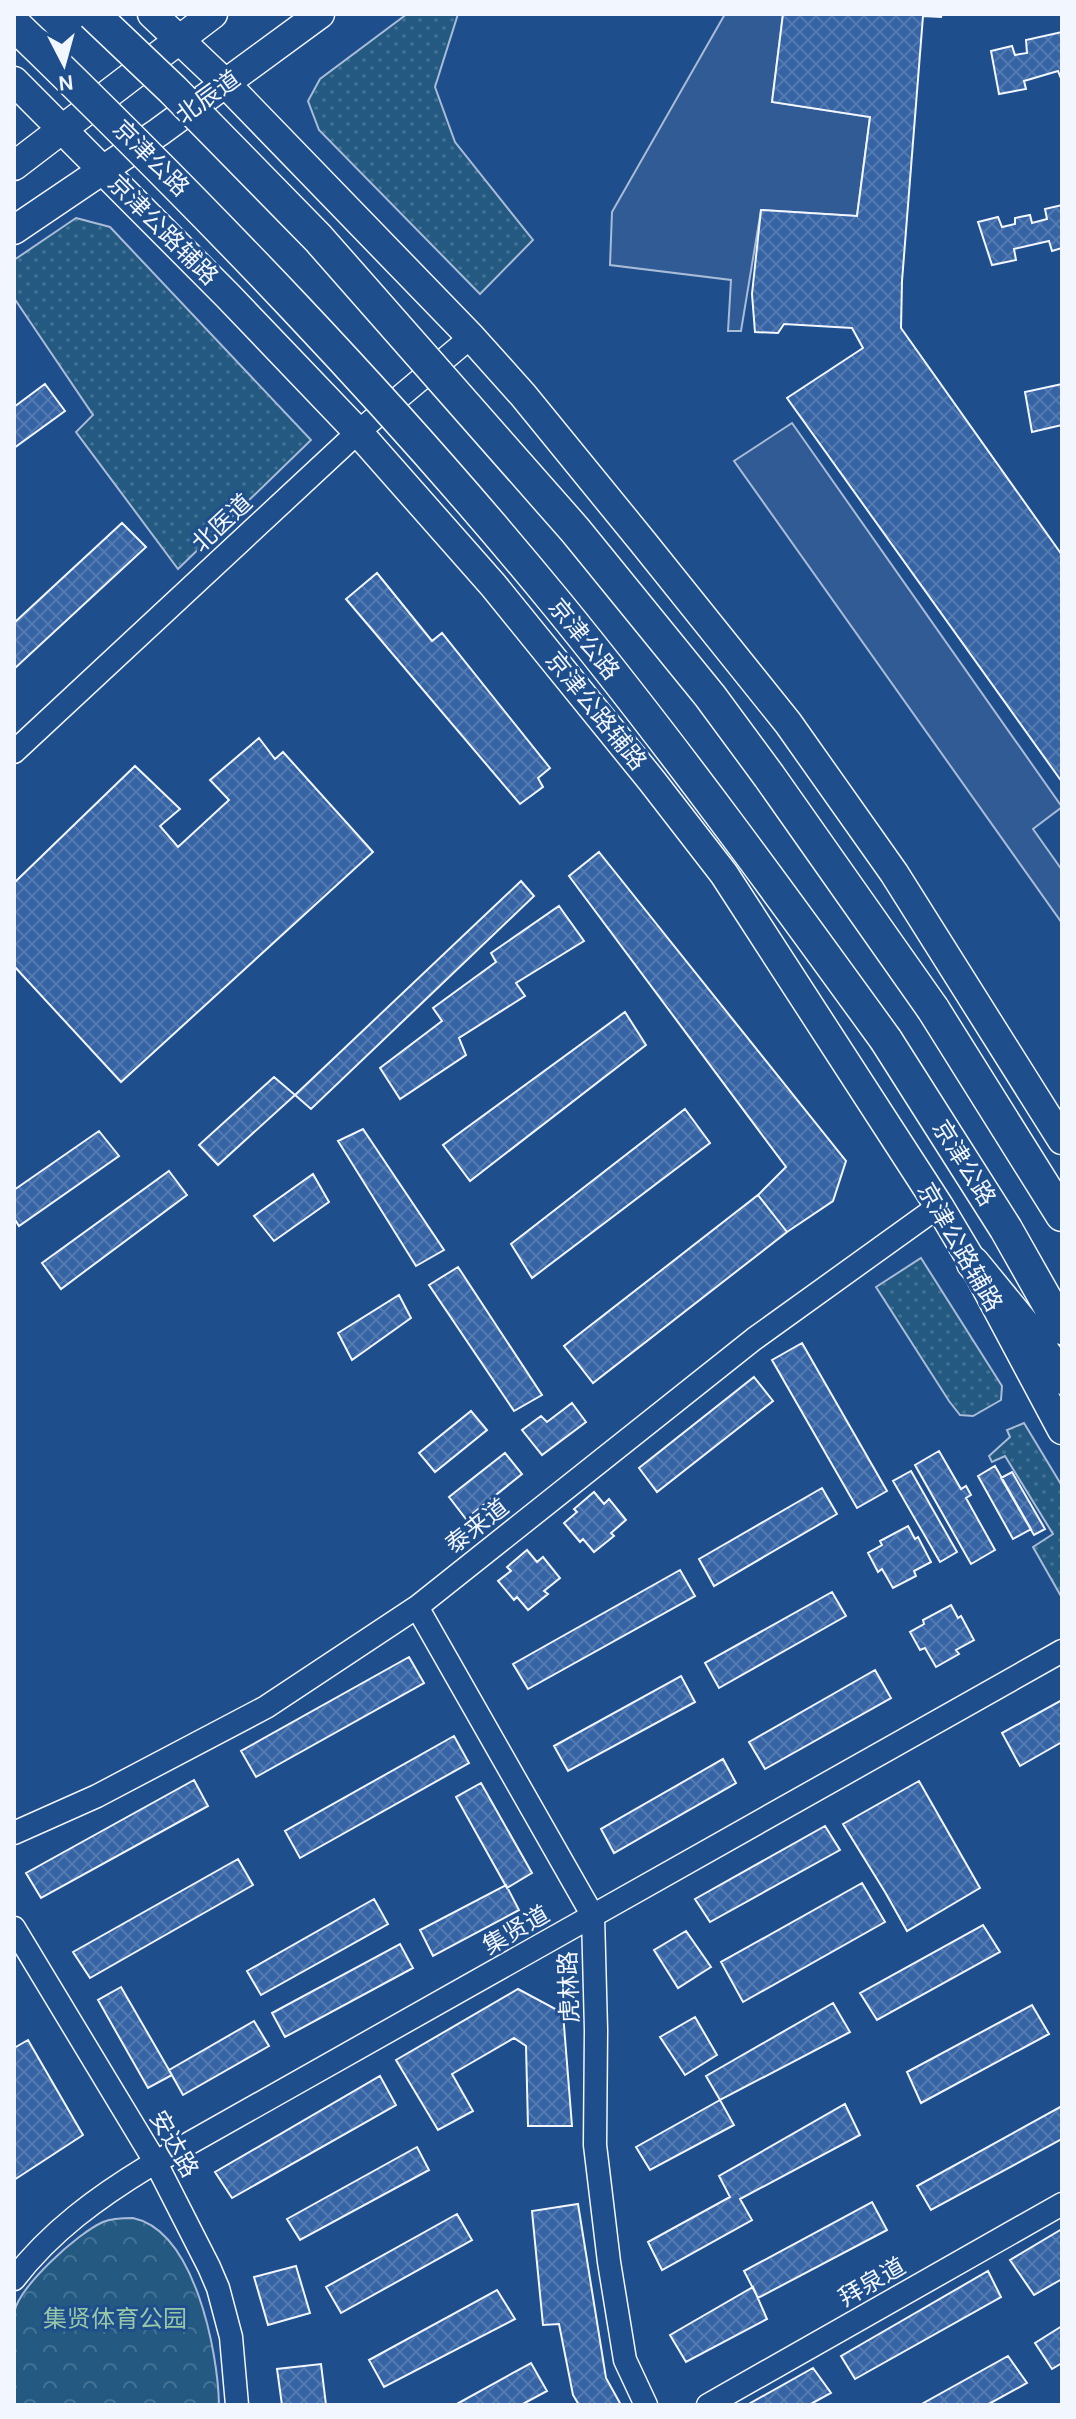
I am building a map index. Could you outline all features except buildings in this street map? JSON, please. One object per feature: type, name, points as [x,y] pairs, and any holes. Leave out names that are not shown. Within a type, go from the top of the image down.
[{"type":"highway","points":[[93,14],[173,90],[318,238],[575,530],[710,696],[933,1009],[1062,1215]]},
{"type":"highway","name":"京津公路","points":[[14,24],[219,227],[324,338],[557,604],[712,802],[886,1040],[1006,1229],[1062,1328]]},
{"type":"highway","points":[[973,1263],[1062,1378]]},
{"type":"main road","points":[[152,14],[226,84],[471,337],[523,395],[788,723],[894,873],[1050,1108],[1062,1140]]},
{"type":"main road","points":[[14,166],[213,14]]},
{"type":"main road","name":"北辰道","points":[[14,230],[226,84],[320,14]]},
{"type":"main road","name":"京津公路辅路","points":[[14,81],[358,432],[493,585],[724,874],[939,1206],[1062,1430]]},
{"type":"street","name":"北医道","points":[[14,752],[358,432],[471,337]]},
{"type":"street","name":"泰来道","points":[[14,1833],[97,1796],[266,1707],[417,1607],[754,1339],[939,1206]]},
{"type":"street","name":"虎林路","points":[[417,1607],[590,1912],[596,2030],[595,2145],[625,2360],[646,2405]]},
{"type":"street","name":"集贤道","points":[[14,2265],[82,2200],[1062,1641]]},
{"type":"street","name":"集贤道","points":[[590,1912],[1062,1651]]},
{"type":"street","name":"安达路","points":[[14,1928],[151,2161],[218,2288],[231,2337],[237,2405]]},
{"type":"street","name":"安达路","points":[[14,1947],[151,2161],[195,2255],[211,2295],[223,2344],[227,2405]]},
{"type":"street","name":"集贤道","points":[[14,2279],[39,2249],[79,2213],[151,2161]]},
{"type":"street","name":"拜泉道","points":[[708,2405],[1062,2204]]},
{"type":"green space","points":[[407,14],[458,14],[435,87],[455,142],[533,240],[480,294],[319,130],[308,101],[320,79]]},
{"type":"green space","points":[[76,218],[110,227],[311,440],[178,569],[76,432],[93,415],[14,298],[14,260]]},
{"type":"green space","points":[[921,1258],[1002,1386],[1001,1400],[973,1416],[960,1415],[949,1401],[876,1287]]},
{"type":"green space","points":[[1024,1423],[1062,1486],[1062,1598],[1033,1547],[1053,1534],[1005,1456],[992,1462],[989,1456],[1010,1437],[1007,1430]]},
{"type":"green space","name":"集贤体育公园","points":[[118,2218],[133,2218],[154,2228],[172,2245],[187,2269],[208,2326],[219,2405],[14,2405],[14,2313],[26,2289],[51,2262],[92,2228]]},
{"type":"shaded area","points":[[725,14],[783,14],[772,102],[870,117],[857,216],[761,210],[741,331],[728,331],[731,280],[610,265],[612,212]]},
{"type":"shaded area","points":[[792,423],[1062,807],[1033,829],[1062,870],[1062,923],[734,461]]}]
